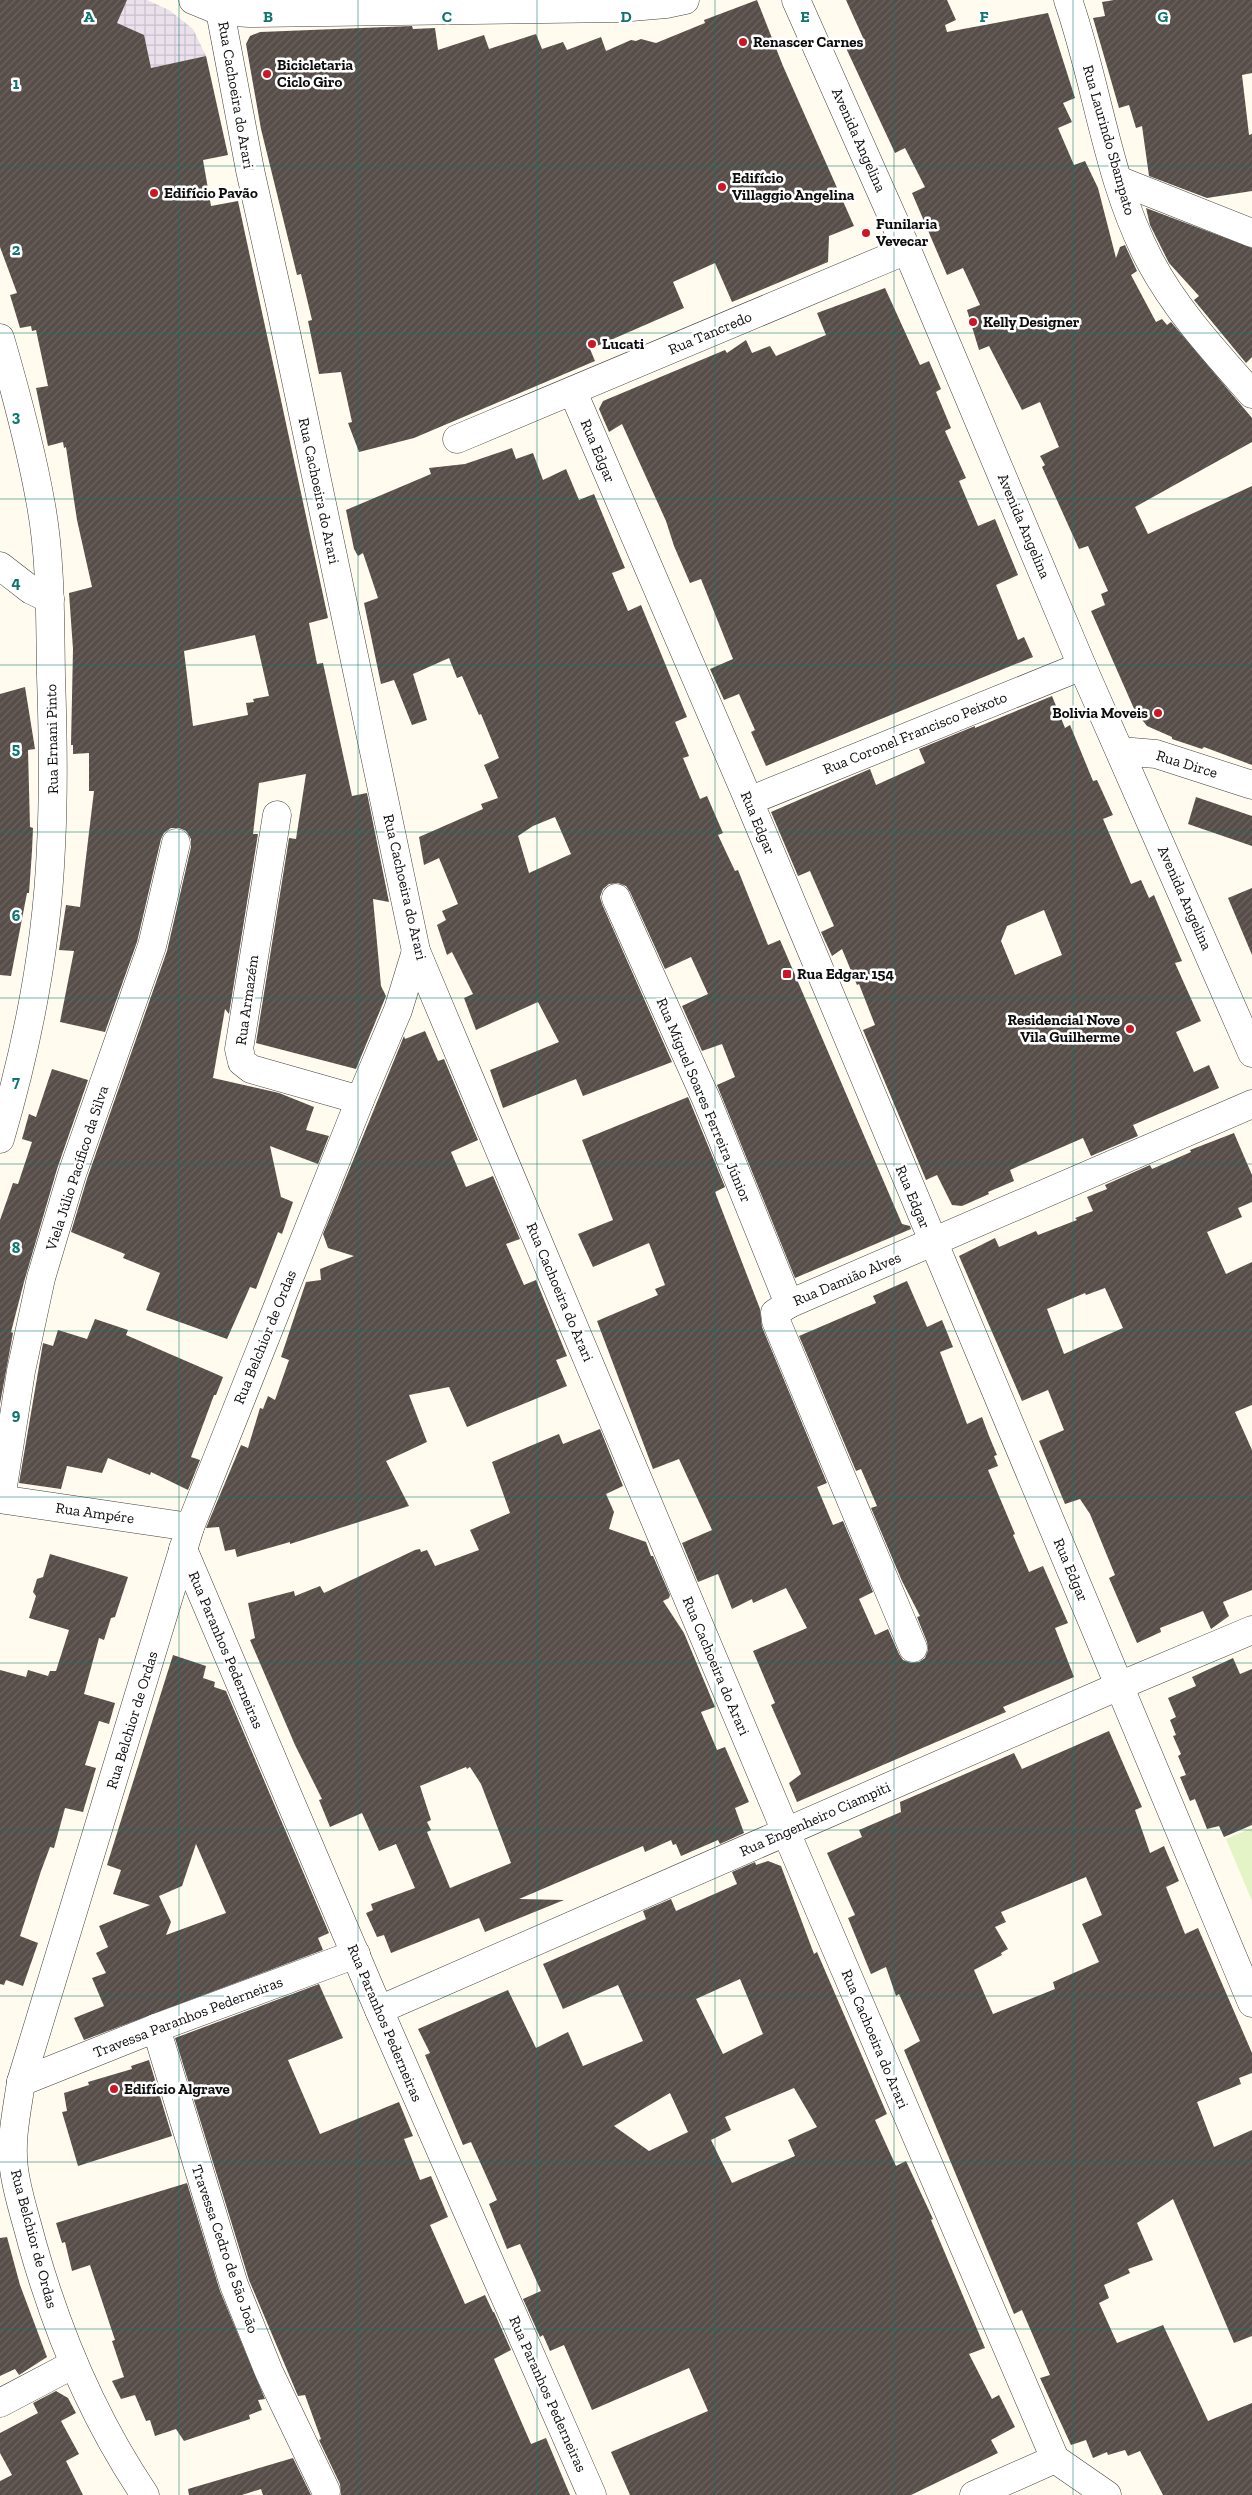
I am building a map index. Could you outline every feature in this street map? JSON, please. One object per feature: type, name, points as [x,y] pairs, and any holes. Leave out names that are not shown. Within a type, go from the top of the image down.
[{"type":"street","points":[[193,0],[220,11],[257,13],[341,5],[522,4],[619,8],[666,4],[685,0]]},
{"type":"street","name":"Avenida Angelina","points":[[796,0],[907,250],[1082,666],[1252,1053]]},
{"type":"street","name":"Rua Laurindo Sbampato","points":[[1068,0],[1118,180],[1149,260],[1167,291],[1252,394]]},
{"type":"street","name":"Rua Cachoeira do Arari","points":[[220,11],[250,170],[416,951],[786,1832],[1055,2459]]},
{"type":"street","points":[[1118,180],[1252,233]]},
{"type":"street","name":"Rua Tancredo","points":[[457,439],[573,392],[907,250]]},
{"type":"street","name":"Rua Ernani Pinto","points":[[0,338],[20,410],[41,506],[50,599],[54,771],[46,915],[33,1006],[14,1091],[0,1139]]},
{"type":"street","name":"Rua Edgar","points":[[573,392],[749,801],[1252,2003]]},
{"type":"street","points":[[0,566],[31,590],[50,599]]},
{"type":"street","name":"Rua Coronel Francisco Peixoto","points":[[749,801],[1082,666]]},
{"type":"street","name":"Rua Dirce","points":[[1120,751],[1156,754],[1252,785]]},
{"type":"street","name":"Rua Armazém","points":[[276,815],[239,1049],[242,1062],[251,1069],[360,1100]]},
{"type":"street","name":"Viela Júlio Pacífico da Silva","points":[[1,1499],[21,1371],[41,1278],[72,1174],[152,946],[176,843]]},
{"type":"street","name":"Rua Miguel Soares Ferreira Júnior","points":[[616,898],[707,1101],[789,1304]]},
{"type":"street","name":"Rua Belchior de Ordas","points":[[145,2495],[118,2452],[74,2364],[47,2294],[14,2169],[13,2130],[21,2082],[186,1538],[360,1100],[398,1010],[416,951]]},
{"type":"street","name":"Rua Damião Alves","points":[[913,1648],[776,1321],[776,1313],[789,1304],[1252,1104]]},
{"type":"street","name":"Rua Ampére","points":[[1,1499],[186,1538]]},
{"type":"street","name":"Rua Paranhos Pederneiras","points":[[186,1538],[379,2010],[592,2495]]},
{"type":"street","name":"Rua Engenheiro Ciampiti","points":[[379,2010],[1119,1686],[1252,1630]]},
{"type":"street","name":"Travessa Paranhos Pederneiras","points":[[21,2082],[156,2028],[356,1954]]},
{"type":"street","name":"Travessa Cedro de São João","points":[[156,2028],[234,2285],[269,2372],[326,2491]]},
{"type":"street","points":[[0,2403],[74,2364]]},
{"type":"street","points":[[974,2495],[1055,2459],[1107,2495]]},
{"type":"shaded area","points":[[0,0],[147,0],[169,10],[193,29],[206,56],[68,87]]},
{"type":"green space","points":[[1252,1828],[1252,1901],[1226,1839]]},
{"type":"building","points":[[0,0],[127,0],[117,23],[144,35],[151,68],[206,56],[228,155],[203,160],[211,206],[238,201],[328,618],[309,623],[317,664],[323,663],[352,796],[367,793],[389,902],[373,899],[381,986],[386,996],[356,1069],[256,1043],[289,838],[296,839],[306,774],[259,783],[253,834],[258,834],[229,1014],[225,1009],[213,1078],[279,1093],[314,1107],[306,1130],[329,1136],[318,1164],[270,1146],[281,1197],[293,1202],[282,1234],[278,1232],[256,1289],[250,1287],[227,1339],[146,1310],[160,1273],[123,1258],[125,1254],[71,1232],[87,1179],[167,951],[191,847],[191,839],[186,831],[179,828],[171,828],[164,833],[161,839],[137,942],[105,1032],[60,1022],[74,951],[59,950],[66,905],[80,907],[94,791],[89,791],[89,753],[73,754],[73,745],[71,745],[73,649],[69,593],[92,587],[77,520],[66,447],[64,448],[63,442],[48,446],[36,388],[48,386],[36,330],[32,331],[31,326],[20,328],[10,295],[17,293],[0,247]],"holes":[[[255,635],[269,696],[253,699],[254,702],[246,703],[248,715],[193,726],[184,651]]]},
{"type":"building","points":[[757,0],[783,66],[854,226],[829,236],[828,262],[732,302],[715,263],[673,282],[684,308],[590,349],[595,361],[414,438],[359,452],[348,423],[352,422],[341,372],[319,374],[308,321],[312,320],[301,274],[297,275],[261,129],[246,44],[250,36],[260,32],[412,26],[413,29],[435,28],[438,50],[484,35],[489,49],[536,34],[542,49],[563,42],[567,50],[601,37],[606,51],[631,40],[641,39],[656,43],[705,23],[704,20]]},
{"type":"building","points":[[846,0],[947,0],[956,20],[945,25],[947,32],[1048,13],[1075,98],[1063,103],[1072,122],[1058,128],[1074,165],[1085,161],[1098,188],[1116,258],[1120,247],[1125,245],[1137,271],[1131,275],[1156,322],[1162,319],[1167,325],[1171,322],[1252,418],[1252,442],[1135,507],[1148,534],[1252,486],[1252,765],[1204,747],[1202,749],[1172,739],[1172,737],[1147,726],[1135,711],[1091,611],[1105,605],[1101,594],[1108,591],[1088,546],[1079,549],[1042,467],[1045,465],[1040,456],[1059,447],[1040,402],[1022,410],[989,346],[979,350],[967,310],[980,305],[963,268],[947,275],[912,193],[925,187],[905,148],[895,153],[846,48],[864,40]]},
{"type":"building","points":[[1114,0],[1252,0],[1252,73],[1242,75],[1249,135],[1252,134],[1252,191],[1207,198],[1149,176],[1142,126],[1136,128],[1129,105],[1119,108],[1093,18],[1105,16],[1102,2]]},
{"type":"building","points":[[1146,208],[1252,248],[1252,357],[1246,363],[1194,300],[1199,296],[1169,263],[1150,225]]},
{"type":"building","points":[[885,288],[920,365],[929,361],[941,389],[936,392],[951,428],[945,431],[966,478],[959,481],[978,526],[995,519],[1018,575],[996,585],[1018,640],[1024,637],[1033,657],[766,766],[751,732],[755,730],[739,694],[724,700],[710,669],[733,659],[701,579],[690,583],[674,546],[666,521],[622,424],[609,432],[599,409],[603,401],[725,350],[727,353],[746,340],[752,353],[770,346],[776,356],[826,335],[817,313]]},
{"type":"building","points":[[512,448],[516,459],[533,453],[543,480],[566,469],[579,500],[594,494],[625,568],[612,573],[628,611],[641,605],[687,717],[675,722],[689,756],[683,758],[700,799],[707,796],[723,833],[718,835],[735,871],[738,870],[768,945],[780,940],[902,1224],[910,1226],[911,1229],[795,1278],[717,1085],[735,1077],[722,1044],[702,1051],[682,1006],[708,994],[691,957],[665,969],[630,892],[626,886],[618,883],[609,884],[603,889],[600,897],[602,904],[672,1062],[583,1096],[576,1079],[503,1108],[490,1070],[559,1042],[538,1002],[476,1030],[464,998],[473,994],[452,952],[447,955],[437,925],[446,920],[442,911],[458,904],[439,858],[424,865],[419,837],[483,809],[481,804],[498,798],[484,765],[499,758],[481,714],[479,715],[462,676],[457,678],[449,658],[413,674],[427,720],[412,725],[394,680],[381,684],[364,603],[378,598],[363,553],[358,556],[354,549],[346,510],[431,474],[429,468],[465,464]],"holes":[[[555,817],[571,854],[529,873],[518,836],[533,826]]]},
{"type":"building","points":[[25,687],[35,749],[28,750],[30,827],[33,828],[32,851],[29,893],[27,893],[11,976],[0,975],[0,694]]},
{"type":"building","points":[[1052,696],[1065,728],[1070,725],[1093,781],[1097,780],[1113,815],[1103,819],[1131,884],[1141,880],[1149,898],[1154,895],[1182,961],[1175,963],[1201,1021],[1176,1032],[1194,1072],[1209,1065],[1219,1088],[1133,1125],[1138,1136],[1091,1156],[1083,1138],[1010,1170],[1014,1181],[962,1206],[952,1205],[937,1175],[926,1180],[863,1030],[875,1025],[859,984],[857,985],[842,949],[832,956],[821,932],[834,926],[810,871],[798,876],[771,812],[870,769],[876,785],[925,763],[919,749],[975,726],[975,728]],"holes":[[[1044,910],[1062,955],[1015,975],[1001,941],[1007,926]]]},
{"type":"building","points":[[1196,797],[1252,816],[1252,846],[1188,824]]},
{"type":"building","points":[[1252,888],[1252,955],[1228,898]]},
{"type":"building","points":[[425,1031],[438,1061],[444,1059],[478,1140],[451,1152],[466,1187],[493,1176],[520,1239],[506,1244],[524,1285],[536,1280],[567,1356],[556,1360],[567,1386],[467,1427],[449,1387],[409,1395],[427,1442],[386,1461],[409,1506],[290,1544],[290,1542],[237,1557],[235,1549],[225,1551],[219,1527],[206,1528],[241,1445],[248,1448],[260,1408],[263,1409],[268,1396],[275,1400],[289,1360],[281,1357],[306,1282],[321,1280],[320,1269],[354,1256],[328,1248],[323,1234],[404,1036],[405,1039]]},
{"type":"building","points":[[52,1069],[88,1080],[57,1169],[24,1282],[11,1332],[13,1333],[0,1404],[0,1220],[13,1183],[18,1184],[32,1142],[22,1139],[29,1114],[36,1117]]},
{"type":"building","points":[[688,1097],[725,1187],[715,1192],[760,1309],[762,1327],[827,1483],[817,1487],[833,1525],[843,1521],[873,1592],[859,1599],[875,1635],[888,1629],[903,1660],[911,1663],[919,1662],[925,1658],[928,1650],[927,1642],[917,1617],[920,1616],[902,1581],[871,1508],[877,1506],[861,1469],[856,1471],[799,1336],[876,1303],[873,1296],[907,1281],[927,1327],[942,1320],[953,1347],[940,1352],[967,1424],[982,1417],[997,1455],[994,1456],[998,1466],[988,1470],[1015,1534],[1013,1535],[1029,1572],[1043,1566],[1068,1623],[1055,1628],[1074,1677],[1003,1707],[1006,1712],[797,1802],[789,1783],[801,1774],[771,1705],[775,1703],[753,1651],[807,1628],[786,1588],[753,1603],[752,1599],[732,1609],[718,1574],[698,1582],[682,1543],[712,1530],[679,1459],[653,1469],[597,1321],[658,1295],[655,1289],[665,1285],[649,1243],[593,1267],[578,1234],[613,1220],[582,1140]]},
{"type":"building","points":[[1234,1133],[1252,1175],[1252,1202],[1238,1208],[1242,1217],[1207,1232],[1226,1274],[1252,1262],[1252,1405],[1235,1412],[1252,1450],[1252,1590],[1223,1602],[1229,1616],[1211,1629],[1203,1611],[1160,1628],[1161,1632],[1137,1643],[1109,1578],[1115,1575],[1090,1514],[1080,1499],[1065,1504],[1039,1441],[1064,1430],[1048,1390],[1022,1401],[959,1256],[995,1238],[999,1247],[1036,1231],[1038,1235],[1077,1220],[1075,1218],[1093,1211],[1087,1197],[1107,1189],[1105,1185],[1150,1165],[1152,1169],[1191,1152],[1190,1150]],"holes":[[[1105,1288],[1123,1328],[1064,1354],[1047,1309],[1085,1293],[1086,1295]]]},
{"type":"building","points":[[95,1319],[128,1330],[126,1335],[223,1377],[216,1395],[214,1395],[191,1457],[200,1460],[188,1490],[151,1472],[150,1475],[108,1458],[102,1473],[67,1466],[61,1489],[19,1483],[43,1343],[53,1346],[58,1330],[87,1339]]},
{"type":"building","points":[[600,1429],[623,1486],[606,1494],[614,1512],[609,1529],[646,1542],[651,1556],[653,1556],[670,1595],[669,1598],[663,1601],[684,1633],[715,1707],[701,1712],[717,1750],[725,1747],[749,1802],[735,1808],[744,1833],[720,1844],[718,1840],[681,1856],[676,1844],[673,1845],[671,1840],[645,1852],[643,1846],[519,1899],[564,1900],[485,1932],[479,1918],[391,1953],[384,1935],[377,1937],[366,1913],[373,1910],[371,1904],[415,1888],[396,1844],[379,1851],[362,1813],[330,1827],[319,1800],[322,1799],[295,1745],[250,1640],[255,1638],[248,1603],[294,1591],[295,1596],[320,1586],[324,1593],[415,1550],[420,1549],[421,1552],[427,1550],[435,1566],[479,1550],[470,1530],[510,1513],[492,1462],[559,1434],[563,1444]],"holes":[[[466,1767],[467,1769],[470,1767],[481,1784],[511,1863],[450,1888],[427,1832],[431,1830],[427,1822],[431,1820],[420,1786]]]},
{"type":"building","points":[[50,1554],[128,1577],[115,1617],[111,1618],[104,1640],[99,1638],[84,1694],[115,1703],[109,1724],[99,1721],[85,1765],[96,1768],[83,1812],[65,1808],[54,1848],[50,1847],[41,1871],[20,1936],[38,1943],[23,1986],[6,1980],[4,1985],[0,1984],[0,1670],[26,1677],[28,1670],[48,1676],[50,1671],[56,1671],[69,1630],[29,1618],[36,1596],[33,1592],[37,1579],[43,1577]]},
{"type":"building","points":[[173,1655],[206,1666],[203,1678],[215,1682],[214,1687],[226,1691],[329,1933],[318,1938],[323,1950],[84,2040],[74,2018],[104,2006],[92,1978],[106,1973],[96,1953],[108,1947],[99,1926],[150,1905],[113,1894],[121,1870],[107,1865]],"holes":[[[196,1844],[226,1913],[166,1935],[171,1922],[159,1896],[182,1886]]]},
{"type":"building","points":[[1233,1658],[1240,1674],[1252,1669],[1252,1825],[1224,1837],[1219,1826],[1207,1829],[1195,1799],[1190,1801],[1180,1777],[1186,1775],[1178,1756],[1181,1754],[1173,1736],[1176,1735],[1170,1720],[1176,1717],[1168,1698],[1196,1686],[1192,1677]]},
{"type":"building","points":[[1109,1731],[1142,1807],[1135,1810],[1150,1853],[1164,1846],[1179,1881],[1166,1887],[1185,1934],[1198,1928],[1252,2053],[1252,2073],[1239,2078],[1241,2084],[1197,2102],[1214,2147],[1252,2130],[1252,2336],[1234,2343],[1173,2199],[1137,2223],[1153,2260],[1128,2269],[1130,2273],[1104,2285],[1109,2298],[1099,2303],[1117,2343],[1163,2325],[1208,2421],[1252,2403],[1252,2495],[1163,2495],[1140,2451],[1128,2456],[1125,2450],[1108,2455],[1107,2452],[1093,2458],[1086,2440],[1071,2445],[1040,2378],[1050,2375],[1022,2310],[1014,2314],[904,2050],[920,2041],[899,1994],[896,1996],[886,1967],[871,1974],[848,1918],[855,1915],[827,1853],[862,1837],[859,1830],[901,1812],[900,1802],[1014,1753],[1022,1769]],"holes":[[[1086,1877],[1102,1915],[1082,1924],[1099,1962],[1053,1982],[1055,1989],[993,2014],[974,1970],[1002,1955],[1001,1953],[1008,1949],[995,1927],[1006,1922],[1001,1912]]]},
{"type":"building","points":[[768,1861],[781,1866],[814,1954],[817,1952],[887,2114],[875,2120],[896,2166],[906,2161],[933,2219],[931,2220],[985,2348],[969,2354],[992,2399],[999,2395],[1015,2427],[991,2440],[998,2453],[911,2495],[630,2495],[611,2452],[708,2411],[689,2368],[592,2410],[564,2345],[550,2351],[543,2335],[540,2337],[523,2299],[541,2291],[520,2244],[507,2249],[489,2204],[497,2200],[471,2142],[463,2145],[425,2055],[430,2053],[418,2029],[508,1990],[536,2048],[568,2032],[583,2066],[643,2041],[618,1985],[563,2009],[543,1964],[646,1919],[643,1911],[671,1899],[676,1911],[737,1884],[732,1872],[755,1862],[756,1865]],"holes":[[[740,1979],[763,2034],[723,2054],[696,1999]],[[794,2088],[817,2127],[788,2140],[795,2156],[732,2183],[711,2140],[731,2130],[725,2117]],[[670,2093],[688,2132],[649,2151],[614,2126]]]},
{"type":"building","points":[[319,1984],[343,2038],[288,2060],[320,2134],[399,2102],[413,2136],[404,2139],[420,2180],[431,2176],[448,2217],[430,2225],[465,2304],[485,2295],[494,2312],[511,2350],[494,2359],[531,2444],[546,2438],[570,2495],[341,2495],[340,2484],[319,2440],[321,2439],[305,2395],[298,2396],[249,2280],[175,2038]]},
{"type":"building","points":[[149,2060],[172,2136],[78,2166],[62,2112],[67,2111],[64,2093],[89,2085],[88,2082],[132,2069],[131,2066]]},
{"type":"building","points":[[187,2183],[220,2291],[265,2399],[258,2400],[262,2410],[249,2415],[250,2419],[184,2441],[176,2429],[155,2436],[150,2420],[146,2421],[135,2395],[121,2399],[112,2381],[124,2377],[112,2341],[115,2340],[90,2265],[72,2271],[65,2242],[62,2243],[56,2223]]},
{"type":"building","points":[[7,2237],[20,2285],[47,2357],[19,2375],[15,2369],[0,2376],[0,2238]]},
{"type":"building","points":[[56,2391],[68,2398],[76,2413],[61,2421],[79,2454],[66,2461],[83,2495],[0,2495],[0,2481],[12,2475],[0,2453],[0,2433],[38,2413],[33,2403]]},
{"type":"building","points":[[293,2458],[311,2495],[263,2495],[261,2489],[242,2495],[189,2495],[188,2489]]},
{"type":"place","name":"Renascer Carnes","points":[[743,42]]},
{"type":"place","name":"Bicicletaria Ciclo Giro","points":[[267,74]]},
{"type":"place","name":"Edifício Villaggio Angelina","points":[[722,187]]},
{"type":"place","name":"Edifício Pavão","points":[[154,193]]},
{"type":"place","name":"Funilaria Vevecar","points":[[866,233]]},
{"type":"place","name":"Kelly Designer","points":[[973,322]]},
{"type":"place","name":"Lucati","points":[[592,344]]},
{"type":"place","name":"Bolivia Moveis","points":[[1158,713]]},
{"type":"place","name":"Rua Edgar, 154","points":[[787,974]]},
{"type":"place","name":"Residencial Nove Vila Guilherme","points":[[1130,1029]]},
{"type":"place","name":"Edifício Algrave","points":[[114,2089]]}]
